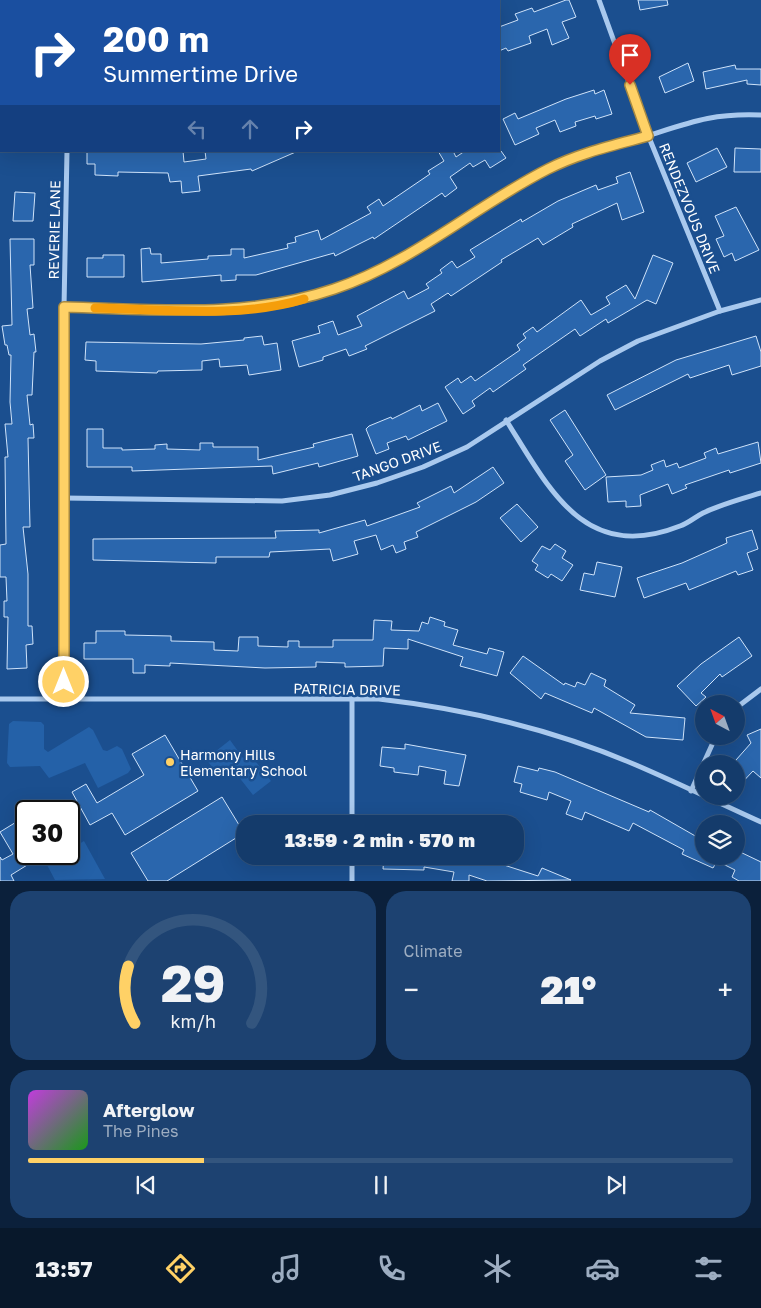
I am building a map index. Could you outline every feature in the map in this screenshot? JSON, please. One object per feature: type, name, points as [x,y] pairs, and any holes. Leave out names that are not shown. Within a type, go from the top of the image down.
[{"type":"street","name":"RENDEZVOUS DRIVE","points":[[599,0],[648,136],[720,311]]},
{"type":"street","points":[[64,307],[227,310],[264,307],[300,300],[336,289],[377,271],[548,169],[583,154],[696,120],[726,115],[761,115]]},
{"type":"street","name":"REVERIE LANE","points":[[64,700],[64,307],[67,152]]},
{"type":"street","name":"TANGO DRIVE","points":[[64,498],[282,501],[330,495],[377,483],[423,467],[467,447],[600,361],[638,341],[720,311],[761,300]]},
{"type":"street","points":[[506,420],[551,490],[565,507],[592,526],[612,533],[633,536],[654,534],[682,526],[720,505],[761,493]]},
{"type":"street","points":[[745,701],[761,689]]},
{"type":"street","name":"PATRICIA DRIVE","points":[[0,699],[379,699],[430,706],[472,714],[546,733],[635,764],[761,822]]},
{"type":"street","points":[[352,699],[352,815]]},
{"type":"street","points":[[691,791],[712,745]]},
{"type":"street","points":[[352,865],[352,880]]},
{"type":"shaded area","points":[[13,721],[41,722],[44,725],[44,749],[48,752],[89,727],[93,730],[103,750],[107,751],[117,746],[122,749],[131,769],[128,773],[98,788],[85,763],[49,778],[40,766],[10,767],[7,763],[9,724]]},
{"type":"shaded area","points":[[230,740],[243,758],[249,753],[271,781],[253,795],[231,767],[219,776],[206,759]]},
{"type":"shaded area","points":[[84,841],[105,879],[55,880],[47,865],[80,865],[80,843]]},
{"type":"building","points":[[569,0],[576,17],[562,22],[569,38],[552,45],[547,29],[529,36],[531,43],[508,51],[506,48],[500,51],[500,27],[518,20],[515,14],[532,8],[534,12]]},
{"type":"building","points":[[638,0],[667,0],[668,5],[640,10]]},
{"type":"building","points":[[688,63],[694,81],[665,93],[659,77]]},
{"type":"building","points":[[735,65],[736,69],[761,69],[761,85],[747,84],[747,80],[706,89],[703,72]]},
{"type":"building","points":[[594,90],[595,94],[604,90],[612,114],[596,119],[595,116],[575,122],[576,126],[560,132],[555,120],[536,128],[539,134],[515,145],[503,119],[515,113],[518,119],[566,99]]},
{"type":"building","points":[[717,148],[727,167],[696,182],[687,163]]},
{"type":"building","points":[[735,148],[761,149],[761,172],[734,172]]},
{"type":"building","points":[[501,151],[506,158],[490,168],[485,160],[473,167],[470,163],[450,177],[457,188],[445,197],[442,193],[374,239],[373,237],[335,256],[334,253],[256,275],[236,275],[236,280],[221,281],[221,275],[142,282],[141,249],[150,248],[151,254],[161,254],[161,263],[208,259],[208,256],[231,255],[231,249],[244,249],[244,258],[288,248],[287,244],[296,242],[295,237],[318,230],[321,240],[371,213],[367,207],[379,199],[383,206],[430,174],[428,171],[444,161],[439,152],[454,152],[456,157],[464,152]]},
{"type":"building","points":[[87,152],[183,152],[184,162],[206,159],[205,152],[296,152],[252,171],[251,169],[198,176],[200,191],[182,193],[181,181],[170,182],[168,173],[118,172],[118,176],[95,175],[95,164],[87,164]]},
{"type":"building","points":[[630,172],[644,212],[622,220],[617,203],[572,224],[573,227],[543,245],[538,238],[501,260],[502,262],[451,296],[448,293],[431,304],[435,311],[365,346],[367,349],[349,356],[346,349],[323,357],[323,360],[299,367],[292,341],[320,333],[318,326],[333,321],[338,335],[362,326],[357,316],[404,291],[408,299],[429,288],[426,284],[442,273],[440,270],[452,261],[457,268],[475,257],[470,250],[521,219],[522,222],[558,201],[596,185],[598,190],[618,183],[616,177]]},
{"type":"building","points":[[15,192],[35,193],[33,221],[13,221]]},
{"type":"building","points":[[736,207],[759,250],[735,261],[732,253],[724,257],[716,239],[724,236],[715,216]]},
{"type":"building","points":[[10,239],[34,239],[34,265],[30,265],[33,308],[27,309],[30,335],[34,334],[36,352],[34,352],[32,395],[27,395],[30,425],[33,424],[34,438],[28,438],[30,527],[23,527],[28,574],[28,626],[32,626],[33,644],[26,645],[27,668],[7,669],[8,617],[4,617],[4,601],[7,601],[6,577],[0,577],[0,545],[6,544],[5,457],[8,457],[5,424],[12,424],[10,402],[11,355],[9,355],[7,345],[5,345],[2,326],[12,325]]},
{"type":"building","points":[[103,255],[124,255],[124,277],[87,277],[87,258],[103,258]]},
{"type":"building","points":[[653,255],[673,263],[656,304],[647,300],[608,323],[606,319],[580,336],[575,329],[523,365],[526,369],[493,392],[490,388],[472,401],[475,406],[463,414],[445,387],[458,378],[461,383],[471,376],[475,381],[520,350],[517,345],[526,338],[523,334],[533,327],[537,332],[581,300],[591,315],[610,304],[606,297],[626,285],[635,299]]},
{"type":"building","points":[[262,336],[264,345],[277,343],[281,370],[249,375],[247,365],[220,367],[219,359],[202,361],[202,370],[158,371],[157,373],[96,371],[96,361],[85,360],[86,342],[201,344],[244,340],[244,338]]},
{"type":"building","points":[[756,336],[761,352],[761,366],[732,375],[729,365],[690,378],[688,374],[615,410],[607,395],[676,360]]},
{"type":"building","points":[[438,403],[447,421],[408,440],[406,436],[387,443],[389,449],[376,454],[366,429],[369,426],[391,417],[392,419],[420,405],[422,411]]},
{"type":"building","points":[[565,410],[606,475],[585,490],[565,461],[573,455],[550,420]]},
{"type":"building","points":[[87,429],[103,429],[103,448],[122,448],[122,450],[155,449],[155,445],[167,444],[167,449],[200,450],[200,443],[213,443],[213,447],[258,447],[258,460],[314,447],[313,444],[352,434],[358,456],[319,467],[318,463],[273,474],[272,466],[132,471],[132,467],[87,467]]},
{"type":"building","points":[[758,442],[761,463],[730,473],[729,470],[685,485],[687,488],[672,494],[668,484],[640,495],[641,506],[626,507],[626,501],[608,502],[606,477],[641,475],[653,470],[651,465],[664,460],[666,467],[677,463],[679,468],[706,458],[704,453],[716,448],[718,454]]},
{"type":"building","points":[[493,467],[504,483],[476,502],[416,532],[418,537],[404,542],[406,549],[396,553],[393,545],[381,550],[376,535],[354,541],[358,554],[333,561],[330,549],[270,552],[269,557],[216,557],[216,563],[93,560],[93,539],[276,538],[275,531],[319,530],[319,533],[365,520],[367,526],[420,507],[417,503],[451,486],[454,493]]},
{"type":"building","points":[[517,504],[538,527],[521,542],[500,518]]},
{"type":"building","points":[[752,530],[758,549],[747,553],[753,570],[738,575],[736,571],[689,590],[686,583],[644,598],[637,578],[682,563],[727,543],[726,538]]},
{"type":"building","points":[[555,544],[566,551],[562,558],[573,565],[562,581],[551,574],[548,578],[535,570],[538,565],[532,561],[542,546],[550,550]]},
{"type":"building","points":[[597,562],[622,567],[615,597],[580,590],[584,573],[594,575]]},
{"type":"building","points":[[430,617],[445,622],[444,626],[458,630],[453,645],[487,654],[489,648],[504,652],[497,676],[460,666],[463,657],[408,639],[408,649],[384,648],[383,666],[345,667],[345,663],[316,662],[316,667],[265,668],[170,663],[170,666],[145,665],[145,673],[133,673],[133,659],[84,659],[84,643],[96,643],[96,631],[125,631],[125,635],[171,636],[171,641],[214,642],[214,650],[238,651],[239,637],[258,637],[258,646],[288,647],[288,641],[299,641],[299,647],[333,647],[333,640],[373,640],[374,620],[392,621],[391,630],[419,631],[422,622],[428,624]]},
{"type":"building","points":[[739,637],[752,656],[722,677],[720,674],[701,693],[704,695],[695,695],[695,705],[677,686],[701,664]]},
{"type":"building","points":[[523,656],[564,685],[565,683],[575,687],[577,682],[585,685],[591,673],[606,680],[604,686],[635,705],[630,713],[685,718],[683,740],[646,737],[594,708],[592,713],[545,693],[541,699],[510,673]]},
{"type":"building","points":[[761,729],[761,778],[753,771],[745,779],[745,755],[740,755],[751,743],[747,735]]},
{"type":"building","points":[[165,735],[198,791],[125,835],[112,813],[90,825],[80,807],[80,800],[76,800],[72,792],[86,784],[97,803],[144,775],[132,754]]},
{"type":"building","points":[[405,744],[466,755],[459,786],[444,784],[446,771],[419,766],[418,775],[394,772],[394,768],[380,766],[382,747],[405,749]]},
{"type":"building","points":[[518,766],[538,771],[539,768],[555,772],[649,812],[650,810],[695,836],[695,860],[682,854],[684,850],[633,823],[629,831],[585,812],[582,820],[566,814],[571,801],[549,792],[547,800],[520,792],[522,784],[514,782]]},
{"type":"building","points":[[222,797],[236,820],[236,838],[167,881],[148,881],[131,853]]},
{"type":"building","points":[[15,823],[15,865],[27,865],[11,875],[14,881],[0,881],[0,857],[2,860],[13,854],[0,832]]},
{"type":"building","points":[[745,854],[761,862],[761,881],[739,881],[732,877],[735,870],[725,865],[745,865]]},
{"type":"building","points":[[383,865],[504,865],[538,876],[542,868],[571,880],[487,881],[469,875],[469,881],[452,881],[454,872],[424,867],[424,870],[383,869]]},
{"type":"slow traffic","points":[[95,308],[227,310],[264,307],[304,299]]},
{"type":"place","name":"Harmony Hills Elementary School","points":[[170,762]]},
{"type":"route","points":[[64,682],[64,307],[227,310],[264,307],[300,300],[336,289],[390,264],[548,169],[583,154],[648,136],[630,85]]}]
